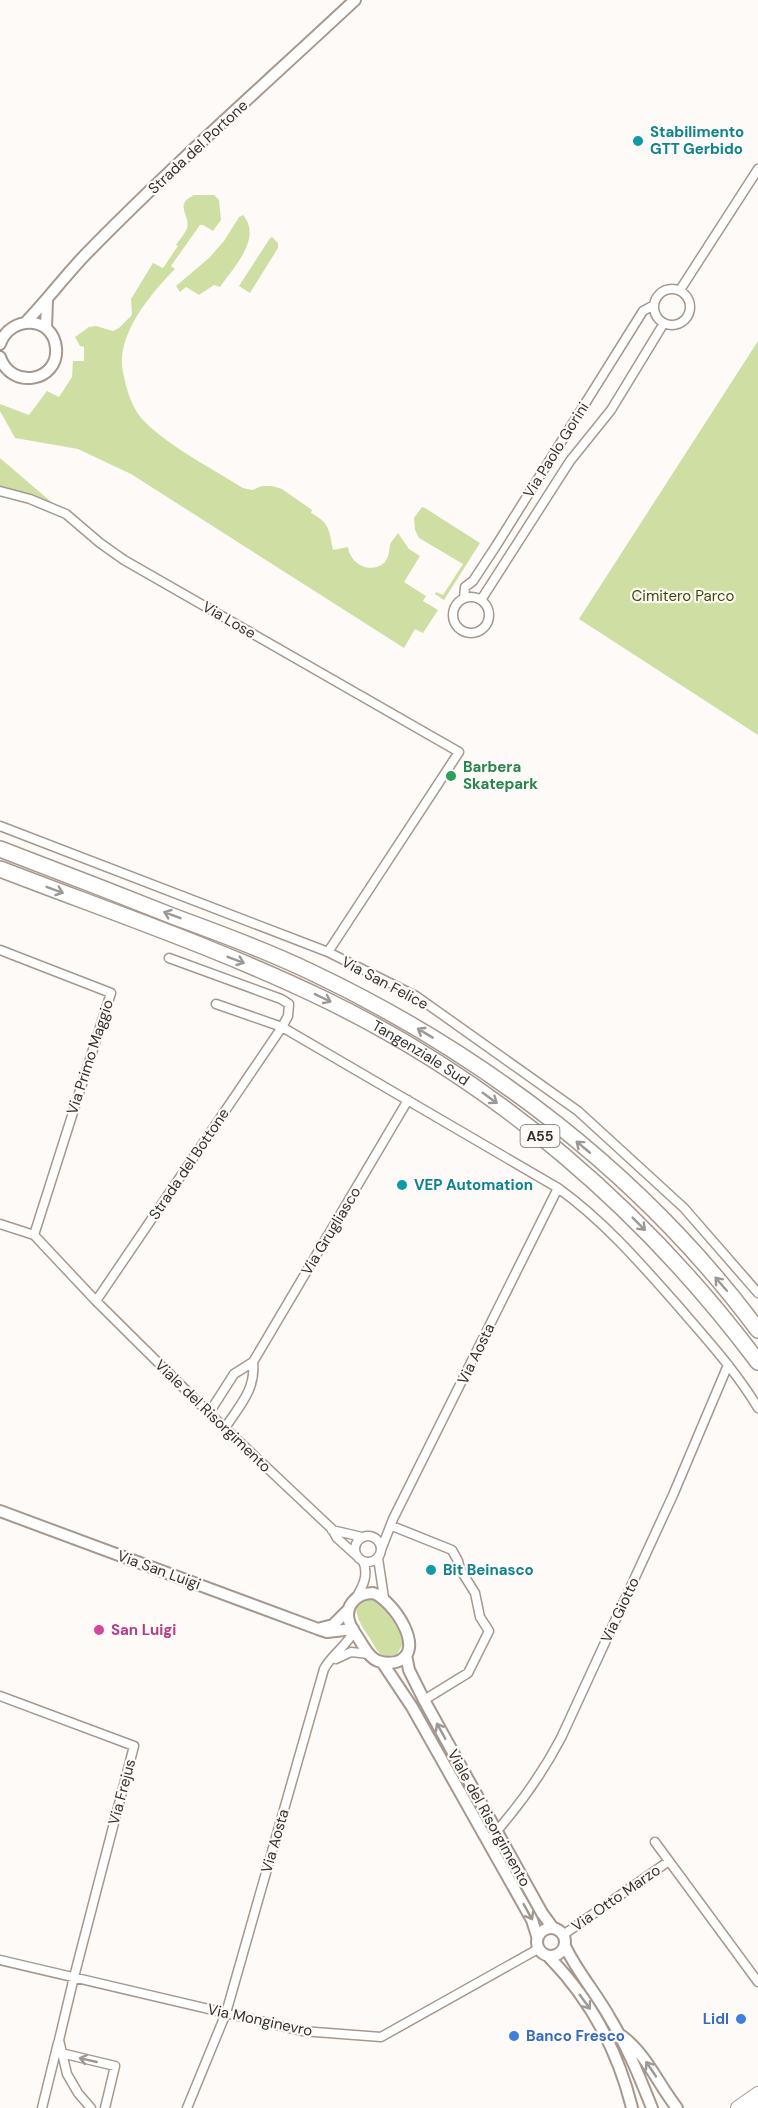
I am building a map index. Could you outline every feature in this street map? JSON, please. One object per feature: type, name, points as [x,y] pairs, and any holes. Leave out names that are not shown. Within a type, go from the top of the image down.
[{"type":"highway","name":"Tangenziale Sud","points":[[0,849],[226,936],[309,971],[386,1010],[449,1047],[522,1098],[613,1172],[676,1233],[758,1330]]},
{"type":"highway","name":"Tangenziale Sud","points":[[0,869],[270,974],[356,1016],[439,1063],[509,1112],[597,1184],[687,1274],[758,1362]]},
{"type":"main road","points":[[738,2108],[758,2094]]},
{"type":"street","name":"Strada del Portone","points":[[26,322],[67,274],[137,203],[355,0]]},
{"type":"street","points":[[654,305],[657,317],[664,323],[677,324],[684,320],[690,307],[688,298],[680,290],[758,169]]},
{"type":"street","name":"Via Paolo Gorini","points":[[464,598],[465,587],[473,580],[496,546],[643,310],[654,305],[663,291],[680,290]]},
{"type":"street","points":[[46,328],[47,300]]},
{"type":"street","points":[[0,344],[8,329],[26,322],[46,328],[54,339],[56,348],[52,365],[38,377],[29,379],[0,373]]},
{"type":"street","name":"Via Paolo Gorini","points":[[481,600],[570,461],[611,410],[664,323]]},
{"type":"street","points":[[0,357],[6,369],[12,374]]},
{"type":"street","name":"Via Lose","points":[[0,491],[30,499],[66,514],[124,560],[459,752],[328,952]]},
{"type":"street","points":[[464,598],[481,600],[487,607],[488,621],[478,631],[468,632],[459,627],[454,617],[456,606],[464,598]]},
{"type":"street","name":"Via San Felice","points":[[0,826],[328,952],[416,996],[578,1111],[684,1208],[758,1293]]},
{"type":"street","name":"Via Primo Maggio","points":[[0,950],[111,993],[34,1235]]},
{"type":"street","name":"Strada del Bottone","points":[[96,1301],[282,1027],[289,1013],[290,1008],[286,1001],[169,958]]},
{"type":"street","points":[[216,1004],[282,1027],[558,1188],[600,1221],[633,1253],[728,1365],[758,1408]]},
{"type":"street","name":"Via Grugliasco","points":[[209,1413],[234,1374],[253,1362],[408,1100]]},
{"type":"street","name":"Via Aosta","points":[[379,1554],[392,1523],[558,1188]]},
{"type":"street","points":[[0,1224],[34,1235],[96,1301]]},
{"type":"street","name":"Viale del Risorgimento","points":[[96,1301],[361,1559]]},
{"type":"street","name":"Via Grugliasco","points":[[225,1428],[252,1386],[253,1362]]},
{"type":"street","name":"Via Giotto","points":[[488,1841],[521,1802],[544,1769],[561,1738],[673,1495],[728,1365]]},
{"type":"street","name":"Via San Luigi","points":[[0,1511],[318,1629],[327,1632],[353,1630]]},
{"type":"street","points":[[392,1523],[452,1550],[460,1569],[475,1593],[480,1617],[489,1631],[468,1673],[416,1714]]},
{"type":"street","name":"Via Aosta","points":[[372,1536],[392,1523]]},
{"type":"street","name":"Viale del Risorgimento","points":[[332,1529],[362,1537],[372,1536],[378,1540],[384,1598],[408,1633],[410,1646],[406,1655],[409,1670],[496,1832],[542,1913],[553,1928]]},
{"type":"street","points":[[318,1629],[333,1625],[356,1598],[365,1579],[366,1568],[355,1546],[362,1537]]},
{"type":"street","points":[[361,1559],[371,1562],[379,1554]]},
{"type":"street","points":[[356,1598],[362,1594],[373,1593],[384,1598]]},
{"type":"street","name":"Viale del Risorgimento","points":[[348,1610],[353,1630],[369,1654],[382,1662],[416,1714],[532,1920],[537,1936]]},
{"type":"street","name":"Via Aosta","points":[[187,2108],[226,2013],[324,1669],[334,1654],[347,1644],[353,1630]]},
{"type":"street","points":[[324,1669],[344,1654],[358,1652],[369,1654]]},
{"type":"street","points":[[382,1662],[396,1662],[406,1655]]},
{"type":"street","name":"Via Frejus","points":[[0,1696],[134,1746],[74,1977]]},
{"type":"street","points":[[456,1785],[467,1779]]},
{"type":"street","name":"Via Otto Marzo","points":[[655,1842],[758,1982]]},
{"type":"street","name":"Via Otto Marzo","points":[[564,1941],[669,1862]]},
{"type":"street","points":[[632,2108],[628,2090],[608,2038],[560,1968],[538,1949],[537,1936],[544,1930],[553,1928],[564,1941],[572,1961],[619,2034],[652,2108]]},
{"type":"street","points":[[549,1957],[560,1953],[564,1941]]},
{"type":"street","name":"Via Monginevro","points":[[0,1960],[302,2031],[381,2037],[538,1949]]},
{"type":"street","points":[[42,2108],[74,1977]]},
{"type":"street","points":[[619,2034],[633,2045],[677,2108]]},
{"type":"street","points":[[59,2040],[72,2084],[91,2108]]},
{"type":"street","points":[[61,2053],[115,2066],[105,2108]]},
{"type":"green space","points":[[194,195],[214,195],[219,200],[221,220],[213,231],[200,225],[171,266],[175,269],[149,298],[128,334],[122,365],[127,390],[133,404],[144,421],[165,439],[243,488],[252,490],[262,486],[272,486],[282,489],[312,510],[311,513],[322,520],[328,528],[333,550],[348,547],[352,558],[361,566],[372,568],[384,563],[398,533],[409,549],[420,556],[404,582],[426,596],[423,601],[438,610],[423,633],[415,629],[404,648],[131,474],[78,449],[15,438],[0,411],[0,404],[29,415],[47,391],[59,397],[72,377],[73,361],[84,361],[84,347],[80,346],[75,337],[89,327],[96,326],[113,331],[132,315],[131,299],[153,263],[163,268],[178,246],[176,245],[188,223],[184,206]]},
{"type":"green space","points":[[243,215],[250,233],[248,243],[220,287],[214,285],[199,295],[186,287],[180,292],[176,286],[209,258],[224,241],[239,217]]},
{"type":"green space","points":[[272,237],[278,243],[278,248],[250,293],[239,286]]},
{"type":"green space","name":"Cimitero Parco","points":[[758,341],[758,735],[579,619]]},
{"type":"green space","points":[[0,458],[56,506],[0,488]]},
{"type":"green space","points":[[422,507],[480,543],[444,600],[435,594],[436,592],[443,595],[463,564],[419,538],[415,530],[414,518]]},
{"type":"green space","points":[[373,1599],[387,1613],[402,1639],[403,1644],[397,1654],[389,1657],[379,1653],[362,1626],[357,1613],[359,1604],[364,1600]]},
{"type":"place","name":"Stabilimento GTT Gerbido","points":[[638,141]]},
{"type":"place","name":"Barbera Skatepark","points":[[451,776]]},
{"type":"place","name":"VEP Automation","points":[[402,1185]]},
{"type":"place","name":"Bit Beinasco","points":[[431,1570]]},
{"type":"place","name":"San Luigi","points":[[99,1630]]},
{"type":"place","name":"Lidl","points":[[741,2019]]},
{"type":"place","name":"Banco Fresco","points":[[514,2036]]}]
